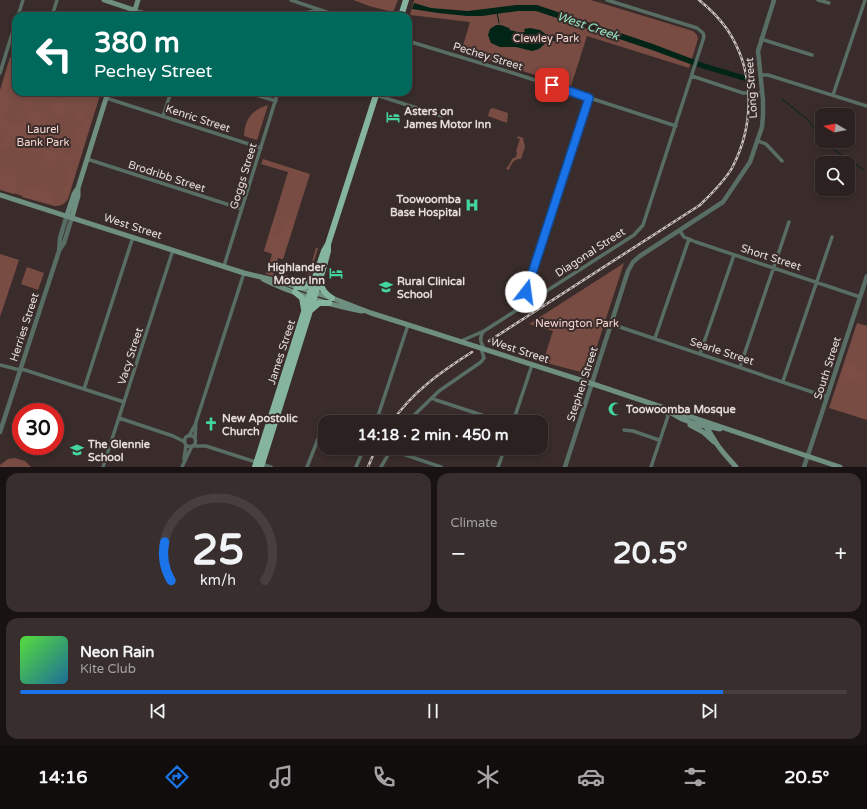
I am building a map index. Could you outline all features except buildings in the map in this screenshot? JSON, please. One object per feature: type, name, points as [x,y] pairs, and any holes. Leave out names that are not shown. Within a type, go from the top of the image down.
[{"type":"highway","points":[[402,12],[406,0]]},
{"type":"highway","name":"James Street","points":[[312,295],[315,277],[328,244],[376,96]]},
{"type":"highway","name":"James Street","points":[[258,465],[312,295],[323,269],[328,251],[328,244]]},
{"type":"highway","points":[[315,277],[307,286],[296,290],[307,312],[317,304],[330,301],[322,288],[323,269]]},
{"type":"main road","points":[[104,0],[134,10],[138,0]]},
{"type":"main road","name":"Herries Street","points":[[69,216],[74,194],[78,188],[106,98]]},
{"type":"main road","name":"West Street","points":[[0,195],[244,273],[271,279],[296,290],[592,383],[674,413]]},
{"type":"main road","points":[[674,413],[717,425],[807,457],[840,467]]},
{"type":"main road","points":[[674,413],[703,432],[719,447],[736,467]]},
{"type":"main road","points":[[674,413],[699,421],[705,426],[719,447]]},
{"type":"main road","points":[[682,419],[705,426],[735,432]]},
{"type":"street","points":[[19,12],[22,0]]},
{"type":"street","points":[[53,12],[57,0]]},
{"type":"street","points":[[291,0],[325,12]]},
{"type":"street","points":[[607,0],[697,28],[704,33],[704,41],[676,126]]},
{"type":"street","name":"Long Street","points":[[633,262],[723,202],[750,162],[762,127],[763,115],[758,51],[774,0]]},
{"type":"street","points":[[818,0],[829,3]]},
{"type":"street","points":[[833,95],[864,0]]},
{"type":"street","points":[[302,12],[305,5]]},
{"type":"street","points":[[134,10],[141,12]]},
{"type":"street","points":[[309,12],[322,11]]},
{"type":"street","points":[[0,74],[12,34]]},
{"type":"street","points":[[761,39],[812,55]]},
{"type":"street","name":"Pechey Street","points":[[412,42],[676,126]]},
{"type":"street","points":[[760,75],[768,75],[867,106]]},
{"type":"street","points":[[692,76],[744,93],[762,93]]},
{"type":"street","points":[[163,116],[170,96]]},
{"type":"street","points":[[259,96],[276,101]]},
{"type":"street","name":"Goggs Street","points":[[224,266],[277,96]]},
{"type":"street","points":[[383,96],[442,116]]},
{"type":"street","name":"Kenric Street","points":[[106,98],[261,148]]},
{"type":"street","points":[[530,301],[526,290],[589,98]]},
{"type":"street","name":"Diagonal Street","points":[[461,342],[484,331],[634,235],[643,225],[676,126]]},
{"type":"street","points":[[758,141],[766,144],[782,162]]},
{"type":"street","name":"Brodribb Street","points":[[87,159],[242,209]]},
{"type":"street","name":"Herries Street","points":[[0,432],[59,251],[60,238],[69,216]]},
{"type":"street","points":[[740,367],[789,222]]},
{"type":"street","name":"Short Street","points":[[680,231],[684,237],[689,239],[860,297]]},
{"type":"street","points":[[84,389],[133,237]]},
{"type":"street","points":[[783,381],[832,237]]},
{"type":"street","points":[[655,338],[689,239]]},
{"type":"street","name":"Vacy Street","points":[[103,467],[173,250]]},
{"type":"street","points":[[700,354],[734,254]]},
{"type":"street","name":"Stephen Street","points":[[565,467],[628,271],[633,262]]},
{"type":"street","points":[[182,467],[186,443],[185,439],[196,422],[244,273]]},
{"type":"street","name":"South Street","points":[[804,467],[867,276]]},
{"type":"street","name":"Searle Street","points":[[611,324],[827,396]]},
{"type":"street","points":[[378,415],[408,325]]},
{"type":"street","points":[[415,415],[449,384],[482,362],[484,358],[484,349],[480,338],[484,331]]},
{"type":"street","points":[[0,365],[25,370],[124,402]]},
{"type":"street","points":[[515,415],[532,365]]},
{"type":"street","points":[[432,398],[482,415]]},
{"type":"street","points":[[664,409],[668,416]]},
{"type":"street","points":[[651,467],[668,416],[674,413]]},
{"type":"street","points":[[119,418],[173,436],[192,446],[206,446]]},
{"type":"street","points":[[184,460],[192,446],[196,443],[196,422]]},
{"type":"street","points":[[624,430],[633,431],[659,440]]},
{"type":"street","points":[[173,436],[192,436],[206,446],[258,465],[271,467]]},
{"type":"street","points":[[307,467],[318,439]]},
{"type":"street","points":[[356,467],[361,455]]},
{"type":"street","points":[[381,467],[388,455]]},
{"type":"street","points":[[407,455],[440,467]]},
{"type":"street","points":[[498,467],[502,455]]},
{"type":"green space","points":[[353,0],[398,0],[393,12]]},
{"type":"green space","name":"Clewley Park","points":[[414,0],[591,0],[693,31],[697,35],[698,39],[689,68],[587,36],[571,86],[461,52],[470,22],[412,15],[411,12]]},
{"type":"green space","name":"Laurel Bank Park","points":[[10,57],[12,58],[12,96],[100,96],[68,199],[64,204],[54,206],[0,189],[0,90]]},
{"type":"green space","points":[[268,105],[257,140],[244,136],[246,124],[250,116],[258,109]]},
{"type":"green space","points":[[493,108],[508,113],[507,123],[488,116],[490,109]]},
{"type":"green space","points":[[518,136],[523,138],[525,147],[521,159],[515,160],[509,170],[506,169],[512,159],[516,157],[516,151],[520,139],[517,138]]},
{"type":"green space","points":[[263,159],[310,174],[283,259],[278,258],[273,276],[266,274],[272,254],[264,251],[288,172],[261,164]]},
{"type":"green space","points":[[316,248],[318,248],[309,278],[306,282],[298,284],[277,278],[278,273],[302,280],[304,277],[307,278]]},
{"type":"green space","points":[[0,254],[19,260],[0,317]]},
{"type":"green space","name":"Newington Park","points":[[624,263],[588,374],[543,362],[553,331],[529,324]]},
{"type":"green space","points":[[27,267],[44,273],[38,290],[21,284]]},
{"type":"green space","points":[[857,323],[867,326],[867,420],[829,408]]},
{"type":"green space","points":[[15,458],[25,461],[31,467],[0,467],[0,465],[8,459]]},
{"type":"shaded area","points":[[563,19],[577,24],[574,28],[560,26]]},
{"type":"shaded area","points":[[7,72],[9,88],[5,92],[8,101],[7,105],[12,107],[10,107],[5,117],[7,118],[8,122],[14,124],[21,123],[23,120],[19,118],[20,115],[25,118],[27,130],[31,136],[31,146],[23,145],[18,141],[15,142],[15,144],[17,147],[28,150],[28,153],[16,148],[0,146],[0,143],[3,142],[5,136],[2,133],[0,135],[0,94]]},
{"type":"shaded area","points":[[12,88],[12,96],[35,96],[37,100],[32,104],[32,108],[44,119],[46,122],[45,126],[40,128],[34,127],[29,116],[21,110],[23,108],[27,108],[28,106],[23,100],[11,96],[9,90]]},
{"type":"shaded area","points":[[61,102],[67,107],[62,118],[57,120],[53,107],[56,103]]},
{"type":"shaded area","points":[[81,108],[84,110],[84,118],[90,121],[90,123],[79,162],[77,162],[80,146],[72,137],[76,130],[84,124],[81,121],[75,120],[73,117],[78,109]]},
{"type":"shaded area","points":[[44,149],[58,153],[64,158],[70,157],[72,160],[68,162],[56,159],[47,165],[45,162]]},
{"type":"shaded area","points":[[0,168],[9,171],[14,175],[16,185],[14,194],[0,190]]},
{"type":"shaded area","points":[[70,169],[74,172],[74,178],[70,182],[71,188],[69,195],[66,195],[63,188],[68,184],[67,174]]},
{"type":"shaded area","points":[[40,184],[49,188],[53,200],[57,206],[22,197],[24,194],[23,187],[31,186],[42,191],[43,190],[39,185]]},
{"type":"shaded area","points":[[289,219],[295,221],[283,259],[272,256],[272,253],[264,251],[272,225],[276,226],[274,236],[277,237],[286,225],[284,224]]},
{"type":"shaded area","points":[[846,360],[866,375],[865,381],[861,384],[846,380],[842,374]]},
{"type":"water","points":[[414,3],[431,8],[468,11],[517,5],[537,5],[653,44],[703,63],[746,76],[756,77],[757,86],[536,11],[518,11],[482,16],[467,16],[412,9]]},
{"type":"water","points":[[496,25],[501,25],[518,32],[525,32],[524,29],[530,28],[540,30],[547,35],[568,36],[570,38],[563,41],[547,42],[539,49],[532,51],[516,47],[500,47],[491,43],[488,35],[490,29]]},
{"type":"waterway","points":[[497,12],[499,23]]},
{"type":"waterway","name":"West Creek","points":[[782,99],[807,119],[815,129]]},
{"type":"waterway","name":"West Creek","points":[[832,148],[864,170]]},
{"type":"railway","points":[[489,341],[700,205],[729,173],[740,151],[745,134],[749,98],[747,80],[743,62],[727,29],[714,13],[699,0]]},
{"type":"railway","points":[[397,415],[428,383],[472,352]]},
{"type":"railway","points":[[368,467],[373,455]]},
{"type":"place","name":"Asters on James Motor Inn","points":[[393,117]]},
{"type":"place","name":"Toowoomba Base Hospital","points":[[472,205]]},
{"type":"place","name":"Highlander Motor Inn","points":[[336,273]]},
{"type":"place","name":"Rural Clinical School","points":[[386,287]]},
{"type":"place","name":"Toowoomba Mosque","points":[[615,409]]},
{"type":"place","name":"New Apostolic Church","points":[[211,424]]},
{"type":"place","name":"The Glennie School","points":[[77,450]]},
{"type":"route","points":[[526,292],[589,98],[552,85]]}]
